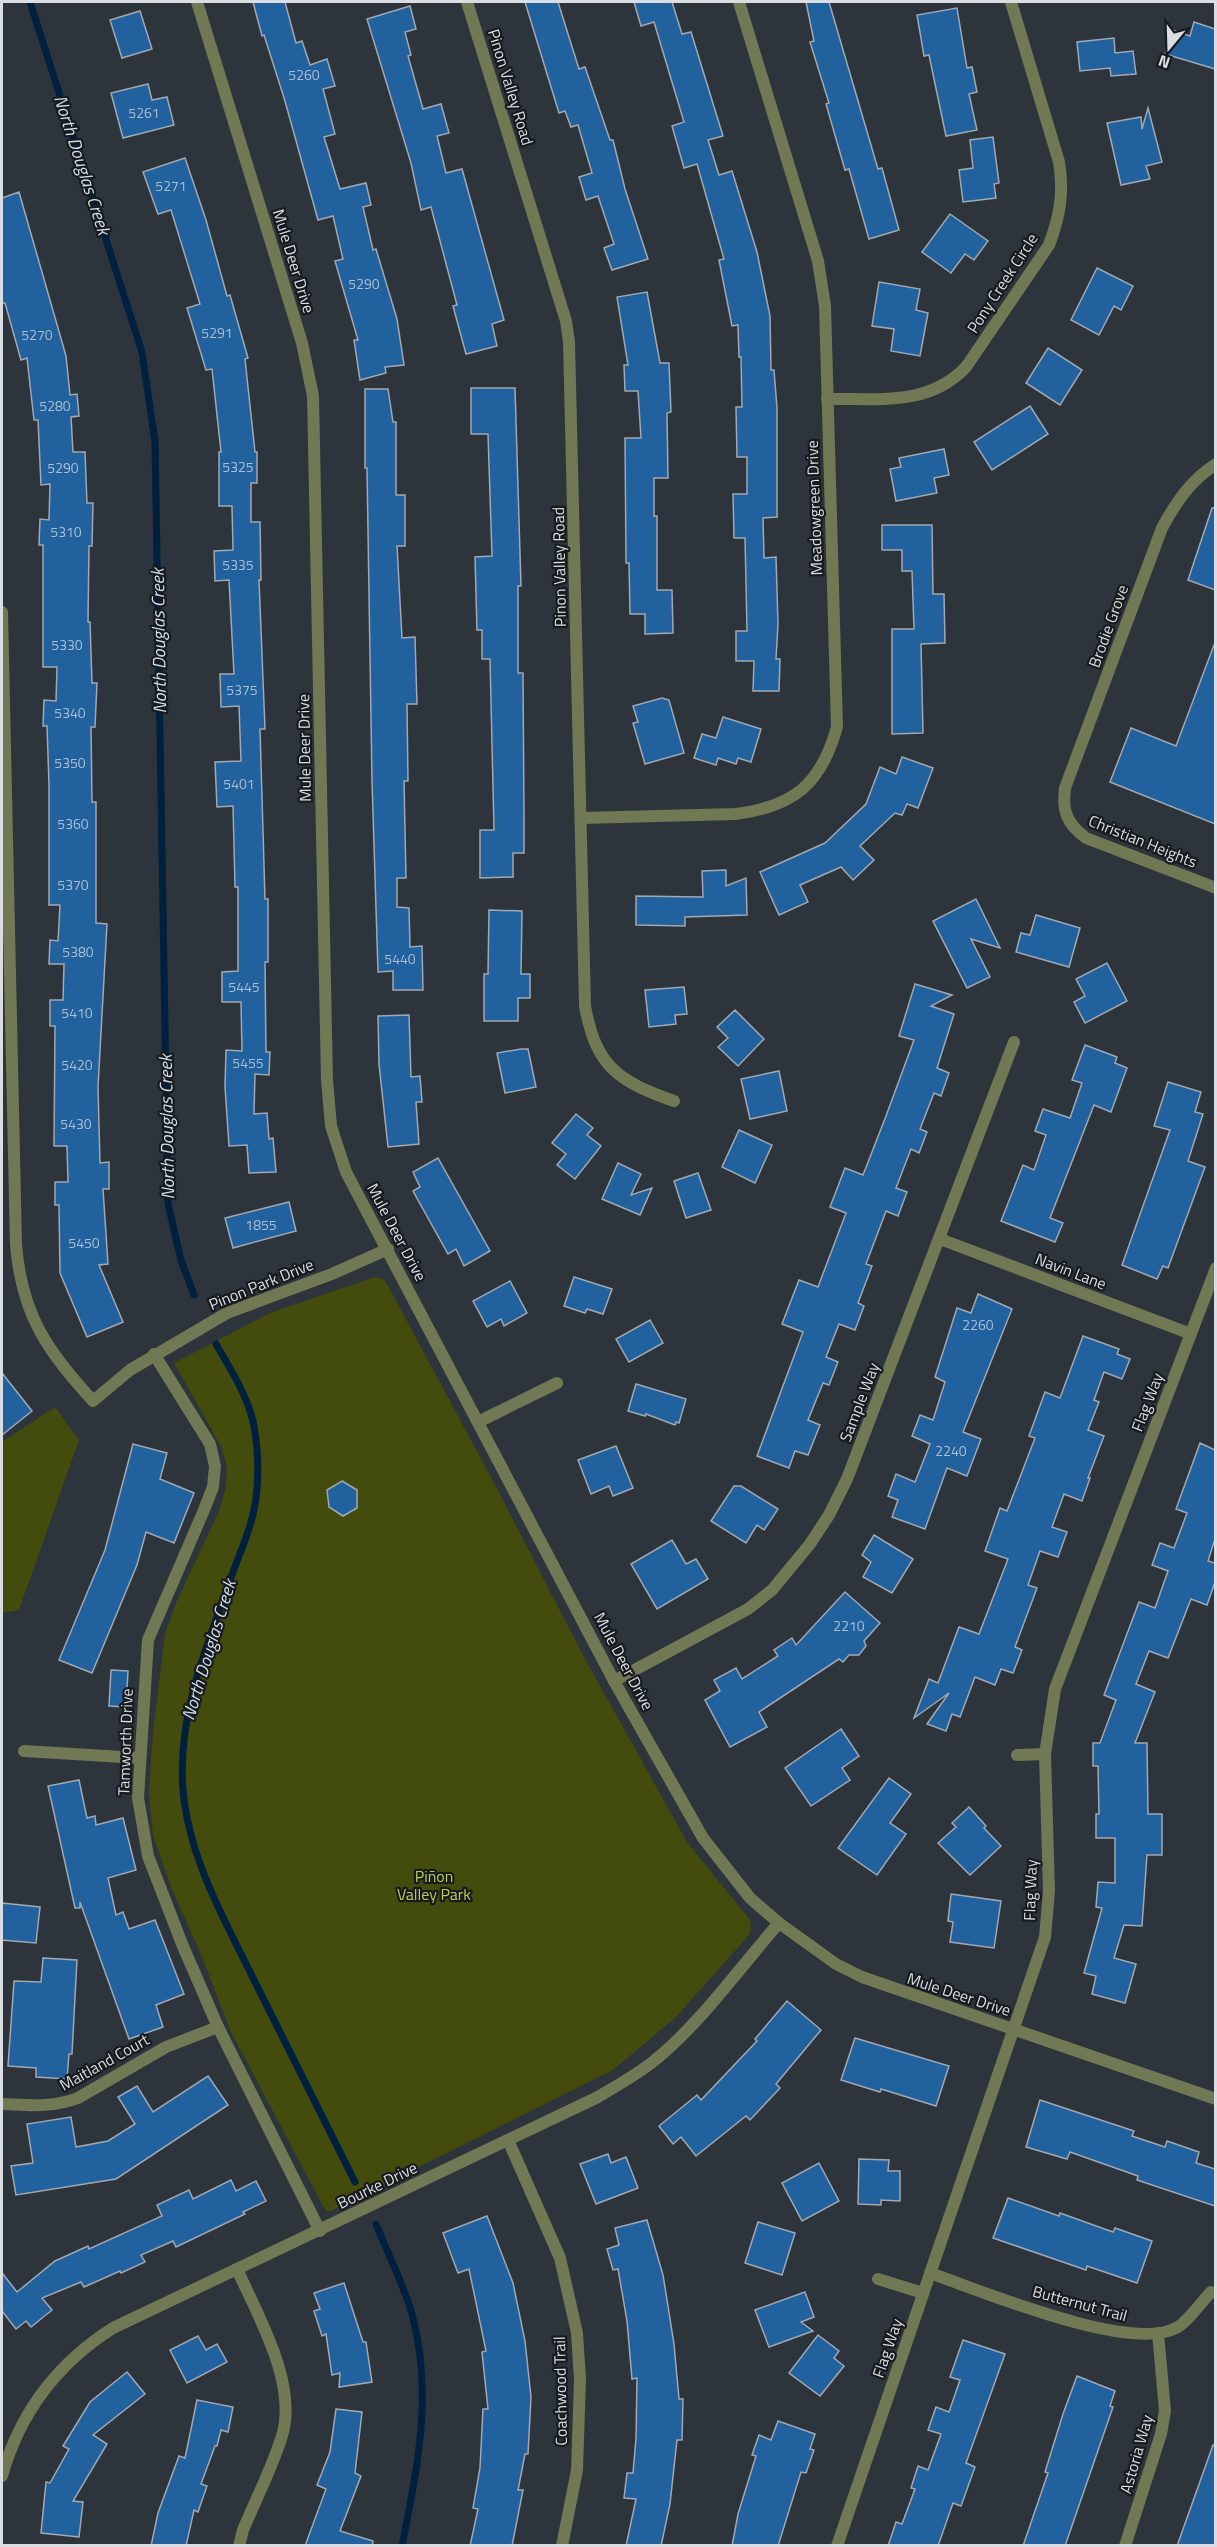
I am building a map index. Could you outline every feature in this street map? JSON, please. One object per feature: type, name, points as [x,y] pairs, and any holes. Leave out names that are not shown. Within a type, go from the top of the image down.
[{"type":"street","name":"Mule Deer Drive","points":[[196,2],[302,343],[313,396],[328,1106],[346,1172],[480,1421],[614,1681],[703,1838],[750,1898],[826,1958],[862,1977],[1215,2099]]},
{"type":"street","name":"Pinon Valley Road","points":[[467,2],[566,321],[569,342],[585,1006],[589,1029],[599,1054],[615,1072],[636,1088],[674,1101]]},
{"type":"street","name":"Meadowgreen Drive","points":[[582,818],[735,814],[760,811],[781,805],[813,780],[832,746],[837,727],[825,306],[818,261],[739,2]]},
{"type":"street","name":"Pony Creek Circle","points":[[827,399],[922,395],[939,389],[954,379],[966,367],[1049,245],[1057,222],[1062,184],[1059,162],[1012,2]]},
{"type":"street","name":"Brodie Grove","points":[[1065,816],[1063,802],[1065,788],[1162,528],[1174,505],[1189,485],[1215,464]]},
{"type":"street","name":"Pinon Park Drive","points":[[2,612],[18,1269],[23,1292],[44,1342],[58,1362],[93,1401],[130,1370],[154,1354],[227,1313],[332,1274],[388,1249]]},
{"type":"street","name":"Christian Heights","points":[[1065,816],[1073,829],[1086,838],[1215,888]]},
{"type":"street","name":"Sample Way","points":[[614,1681],[748,1609],[772,1590],[810,1544],[829,1515],[847,1479],[1014,1042]]},
{"type":"street","name":"Navin Lane","points":[[940,1239],[1191,1334]]},
{"type":"street","name":"Flag Way","points":[[837,2546],[1045,1937],[1048,1914],[1045,1754],[1055,1689],[1215,1268]]},
{"type":"street","name":"Tamworth Drive","points":[[154,1354],[210,1444],[215,1466],[213,1486],[204,1510],[148,1640],[138,1798],[148,1856],[182,1944],[218,2026],[320,2231]]},
{"type":"street","points":[[480,1421],[557,1383]]},
{"type":"street","points":[[24,1751],[139,1758]]},
{"type":"street","points":[[1017,1755],[1045,1754]]},
{"type":"street","name":"Bourke Drive","points":[[2,2475],[8,2452],[43,2389],[87,2344],[113,2328],[596,2098],[654,2061],[693,2022],[779,1923]]},
{"type":"street","name":"Maitland Court","points":[[2,2104],[42,2106],[62,2104],[78,2098],[166,2047],[218,2026]]},
{"type":"street","name":"Coachwood Trail","points":[[508,2140],[560,2258],[577,2333],[580,2379],[577,2470],[562,2546]]},
{"type":"street","points":[[237,2270],[274,2353],[282,2380],[284,2410],[283,2434],[243,2530],[239,2546]]},
{"type":"street","name":"Butternut Trail","points":[[930,2273],[1106,2331],[1132,2334],[1158,2333],[1177,2328],[1211,2292]]},
{"type":"street","points":[[878,2279],[922,2294]]},
{"type":"street","name":"Astoria Way","points":[[1125,2546],[1161,2434],[1165,2411],[1158,2333]]},
{"type":"green space","name":"Piñon Valley Park","points":[[375,1277],[383,1279],[387,1284],[584,1657],[687,1842],[750,1920],[751,1928],[749,1935],[676,2017],[613,2070],[331,2211],[326,2211],[231,2032],[202,1957],[171,1887],[153,1835],[149,1793],[153,1732],[165,1634],[176,1603],[219,1511],[226,1487],[227,1468],[222,1448],[174,1363],[270,1313]]},
{"type":"green space","points":[[55,1407],[79,1440],[19,1610],[2,1613],[2,1442]]},
{"type":"building","points":[[253,2],[285,2],[296,43],[302,41],[310,65],[327,59],[335,86],[323,89],[335,134],[324,137],[340,189],[366,183],[371,205],[363,207],[373,250],[376,249],[397,319],[404,365],[385,367],[386,373],[360,380],[354,340],[358,340],[335,261],[343,259],[333,216],[318,220],[285,101],[264,35],[262,36]]},
{"type":"building","points":[[525,2],[558,2],[579,69],[585,67],[610,140],[613,140],[625,189],[648,259],[612,270],[604,248],[614,244],[598,196],[586,200],[579,177],[592,173],[578,125],[571,127],[565,111],[559,113]]},
{"type":"building","points":[[634,2],[672,2],[682,34],[691,32],[723,136],[708,140],[719,175],[732,171],[757,252],[770,316],[771,370],[774,370],[777,408],[777,517],[763,518],[764,558],[776,557],[778,624],[776,659],[780,659],[779,691],[753,691],[754,661],[736,661],[736,631],[747,631],[745,538],[734,538],[733,494],[747,494],[747,457],[737,457],[736,407],[742,407],[738,325],[732,326],[719,260],[724,259],[697,164],[684,168],[672,126],[684,122],[654,22],[641,26]]},
{"type":"building","points":[[806,2],[829,2],[878,169],[882,168],[899,230],[869,239],[849,169],[845,170],[826,104],[829,103],[810,42],[814,41]]},
{"type":"building","points":[[410,6],[416,29],[405,32],[411,55],[408,56],[423,109],[441,104],[449,133],[437,136],[446,173],[462,169],[504,320],[492,324],[497,346],[466,354],[453,306],[457,305],[431,207],[421,210],[411,163],[367,19]]},
{"type":"building","points":[[957,8],[967,68],[972,67],[977,92],[969,94],[977,130],[946,136],[929,55],[924,56],[917,15]]},
{"type":"building","points":[[140,11],[152,49],[122,58],[110,20]]},
{"type":"building","points":[[1194,22],[1215,29],[1215,69],[1165,54],[1172,30],[1190,36]]},
{"type":"building","points":[[1114,38],[1115,53],[1133,51],[1136,74],[1111,76],[1110,68],[1080,71],[1077,42]]},
{"type":"building","points":[[148,84],[152,100],[167,97],[174,125],[123,138],[111,93]]},
{"type":"building","points":[[1148,108],[1162,162],[1146,166],[1150,179],[1121,185],[1107,123],[1141,117],[1142,129]]},
{"type":"building","points":[[993,137],[999,183],[994,184],[996,198],[963,202],[959,170],[973,168],[970,140]]},
{"type":"building","points":[[185,158],[248,358],[245,359],[255,452],[257,452],[257,483],[251,483],[251,522],[260,522],[261,580],[259,580],[265,729],[260,729],[265,899],[268,899],[268,962],[265,962],[266,1052],[270,1052],[269,1075],[255,1074],[254,1114],[267,1113],[269,1139],[273,1138],[276,1172],[249,1173],[247,1145],[229,1146],[225,1087],[226,1050],[242,1051],[241,1002],[222,1002],[222,972],[238,971],[238,887],[235,887],[233,806],[217,807],[215,762],[241,761],[239,706],[221,707],[220,674],[234,674],[229,580],[215,581],[214,551],[233,550],[232,506],[219,506],[219,452],[221,452],[212,369],[206,370],[187,308],[200,304],[171,210],[158,214],[143,172]]},
{"type":"building","points":[[19,192],[66,356],[70,395],[77,394],[79,416],[71,417],[73,452],[85,452],[87,503],[93,503],[92,546],[89,546],[88,622],[90,622],[92,683],[97,683],[95,727],[91,727],[92,802],[96,802],[96,923],[107,924],[98,1087],[100,1163],[109,1162],[109,1189],[103,1189],[108,1264],[99,1265],[123,1322],[87,1337],[60,1273],[59,1205],[55,1205],[55,1182],[68,1182],[67,1146],[54,1146],[55,1026],[50,1026],[50,1000],[63,1000],[64,964],[49,964],[50,940],[58,941],[60,905],[49,905],[49,784],[47,726],[43,726],[44,700],[56,701],[57,667],[43,667],[43,545],[39,545],[40,519],[49,520],[50,484],[41,485],[38,420],[34,420],[27,358],[21,360],[5,303],[2,303],[2,198]]},
{"type":"building","points":[[950,214],[988,241],[974,260],[965,254],[951,273],[922,252]]},
{"type":"building","points":[[1097,268],[1133,286],[1121,310],[1114,306],[1099,335],[1071,320]]},
{"type":"building","points":[[879,282],[920,289],[916,310],[928,313],[920,356],[891,351],[894,329],[872,326]]},
{"type":"building","points":[[647,292],[660,363],[669,363],[671,412],[667,413],[668,478],[654,478],[654,516],[657,516],[657,590],[672,590],[673,633],[645,634],[645,614],[630,614],[629,563],[626,563],[625,438],[641,438],[638,391],[625,391],[624,365],[628,365],[617,297]]},
{"type":"building","points":[[1048,348],[1082,370],[1060,405],[1026,383]]},
{"type":"building","points":[[471,388],[515,388],[521,586],[518,586],[518,673],[523,673],[524,853],[513,853],[513,877],[480,878],[480,830],[494,830],[490,659],[482,659],[482,630],[477,630],[475,557],[492,556],[488,434],[471,434]]},
{"type":"building","points":[[365,389],[388,389],[393,422],[396,422],[396,495],[405,495],[405,546],[397,546],[402,638],[415,637],[417,704],[407,704],[408,781],[404,781],[406,878],[397,878],[397,907],[409,908],[410,947],[422,946],[423,990],[393,990],[393,971],[378,972]]},
{"type":"building","points":[[1030,406],[1048,434],[992,470],[974,442]]},
{"type":"building","points":[[944,449],[949,475],[934,478],[937,493],[896,501],[890,469],[901,467],[899,458]]},
{"type":"building","points":[[1212,508],[1215,508],[1215,590],[1188,580]]},
{"type":"building","points":[[882,525],[932,525],[933,594],[944,594],[945,643],[921,644],[923,733],[892,734],[892,629],[914,629],[912,571],[902,571],[902,550],[882,550]]},
{"type":"building","points":[[1214,645],[1215,824],[1110,782],[1131,728],[1176,746]]},
{"type":"building","points":[[662,698],[669,700],[684,753],[645,764],[633,723],[638,722],[633,706]]},
{"type":"building","points":[[723,717],[761,729],[751,762],[738,758],[736,764],[718,758],[716,765],[694,758],[702,734],[716,738]]},
{"type":"building","points":[[902,757],[933,768],[918,808],[907,804],[902,815],[895,813],[860,846],[874,860],[853,880],[841,867],[800,885],[808,902],[779,915],[760,872],[825,843],[866,804],[880,767],[896,774]]},
{"type":"building","points":[[726,870],[726,886],[746,878],[747,915],[685,917],[685,926],[636,925],[636,896],[703,897],[702,871]]},
{"type":"building","points":[[976,899],[1000,948],[971,939],[990,977],[967,988],[933,921]]},
{"type":"building","points":[[489,910],[522,911],[521,974],[530,974],[530,998],[518,998],[518,1021],[484,1021],[484,974],[488,974]]},
{"type":"building","points":[[1036,915],[1080,928],[1069,967],[1016,952],[1021,933],[1030,935]]},
{"type":"building","points":[[1107,963],[1127,1001],[1085,1023],[1074,1002],[1085,996],[1076,979]]},
{"type":"building","points":[[915,984],[952,995],[931,1006],[954,1014],[937,1068],[949,1073],[941,1096],[934,1093],[920,1129],[927,1132],[919,1153],[911,1149],[896,1188],[907,1192],[898,1216],[886,1211],[866,1264],[872,1266],[858,1303],[864,1306],[855,1330],[839,1324],[826,1357],[838,1362],[829,1385],[823,1383],[808,1420],[820,1425],[808,1455],[795,1451],[789,1468],[757,1456],[803,1332],[782,1324],[799,1280],[818,1287],[846,1213],[830,1207],[845,1168],[863,1175],[914,1040],[899,1036]]},
{"type":"building","points":[[684,987],[687,1014],[675,1015],[676,1024],[649,1027],[645,990]]},
{"type":"building","points":[[735,1010],[764,1039],[738,1066],[718,1047],[728,1038],[717,1027]]},
{"type":"building","points":[[409,1015],[411,1077],[420,1076],[422,1102],[416,1102],[419,1144],[388,1147],[379,1064],[378,1016]]},
{"type":"building","points":[[1085,1045],[1117,1057],[1115,1063],[1127,1068],[1111,1112],[1094,1105],[1050,1218],[1063,1223],[1055,1242],[1001,1221],[1023,1165],[1034,1170],[1046,1135],[1035,1131],[1043,1109],[1070,1118],[1082,1083],[1072,1080]]},
{"type":"building","points":[[528,1049],[536,1087],[505,1093],[497,1053]]},
{"type":"building","points":[[779,1071],[787,1111],[750,1119],[741,1079]]},
{"type":"building","points":[[1168,1082],[1201,1092],[1195,1112],[1203,1114],[1188,1161],[1205,1167],[1168,1268],[1163,1266],[1157,1279],[1122,1265],[1170,1130],[1154,1126]]},
{"type":"building","points":[[576,1114],[593,1128],[587,1135],[601,1146],[575,1179],[557,1165],[566,1154],[552,1143]]},
{"type":"building","points":[[739,1130],[772,1145],[755,1183],[722,1167]]},
{"type":"building","points":[[438,1158],[490,1251],[464,1266],[456,1249],[448,1254],[413,1191],[420,1187],[413,1172]]},
{"type":"building","points":[[618,1163],[641,1174],[631,1195],[652,1188],[640,1215],[602,1199]]},
{"type":"building","points":[[698,1173],[711,1210],[686,1218],[674,1181]]},
{"type":"building","points":[[289,1202],[296,1231],[233,1248],[225,1218]]},
{"type":"building","points":[[574,1277],[612,1289],[603,1314],[587,1309],[585,1313],[564,1306]]},
{"type":"building","points":[[510,1281],[527,1313],[504,1326],[501,1319],[487,1327],[473,1301]]},
{"type":"building","points":[[978,1294],[1012,1309],[963,1432],[981,1439],[967,1476],[947,1468],[925,1529],[892,1517],[898,1500],[888,1496],[896,1474],[915,1482],[930,1444],[912,1436],[920,1415],[933,1420],[945,1382],[935,1377],[957,1308],[971,1313]]},
{"type":"building","points":[[650,1320],[663,1343],[629,1362],[616,1339]]},
{"type":"building","points":[[1083,1336],[1119,1349],[1117,1354],[1130,1359],[1122,1379],[1104,1372],[1094,1400],[1099,1402],[1088,1430],[1104,1436],[1082,1501],[1064,1494],[1052,1527],[1067,1532],[1058,1557],[1040,1551],[1028,1585],[1037,1588],[1015,1647],[1022,1650],[1013,1673],[1001,1669],[995,1685],[975,1677],[960,1717],[952,1714],[946,1731],[927,1724],[949,1693],[914,1718],[929,1679],[938,1683],[959,1627],[979,1634],[1008,1559],[985,1551],[1000,1508],[1007,1511],[1035,1438],[1029,1436],[1045,1392],[1060,1398]]},
{"type":"building","points":[[2,1373],[32,1411],[2,1435]]},
{"type":"building","points":[[636,1384],[686,1399],[679,1423],[676,1422],[675,1425],[646,1414],[645,1416],[628,1411]]},
{"type":"building","points":[[1200,1443],[1215,1450],[1215,1539],[1208,1561],[1215,1563],[1215,1582],[1207,1605],[1191,1599],[1168,1658],[1149,1651],[1136,1684],[1155,1692],[1135,1743],[1147,1743],[1148,1814],[1162,1814],[1162,1855],[1147,1855],[1142,1926],[1124,1925],[1114,1958],[1136,1964],[1125,2003],[1092,1994],[1096,1976],[1084,1973],[1102,1908],[1096,1907],[1098,1882],[1115,1883],[1115,1838],[1096,1838],[1096,1814],[1099,1814],[1098,1766],[1093,1766],[1093,1743],[1100,1743],[1116,1700],[1104,1695],[1139,1602],[1155,1608],[1168,1571],[1152,1565],[1160,1543],[1174,1548],[1187,1513],[1176,1509]]},
{"type":"building","points":[[133,1444],[167,1453],[160,1479],[194,1493],[174,1543],[146,1532],[137,1565],[92,1673],[59,1660],[105,1550]]},
{"type":"building","points":[[616,1446],[633,1488],[613,1496],[609,1486],[591,1494],[578,1460]]},
{"type":"building","points":[[342,1481],[357,1490],[357,1508],[343,1516],[329,1507],[327,1490]]},
{"type":"building","points":[[734,1486],[741,1486],[778,1509],[764,1530],[757,1525],[746,1543],[711,1521]]},
{"type":"building","points":[[874,1535],[913,1559],[892,1593],[863,1577],[871,1562],[862,1555]]},
{"type":"building","points":[[672,1540],[686,1564],[696,1559],[708,1579],[657,1609],[631,1564]]},
{"type":"building","points":[[845,1592],[880,1623],[864,1641],[866,1646],[859,1655],[849,1655],[843,1662],[839,1659],[759,1712],[767,1727],[730,1747],[705,1700],[720,1691],[714,1680],[736,1668],[742,1679],[778,1656],[774,1650],[792,1638],[796,1645]]},
{"type":"building","points":[[111,1670],[128,1671],[126,1707],[109,1706]]},
{"type":"building","points":[[841,1729],[859,1756],[842,1768],[850,1780],[811,1806],[785,1768]]},
{"type":"building","points":[[889,1778],[911,1794],[890,1823],[906,1834],[877,1875],[838,1848]]},
{"type":"building","points":[[79,1780],[87,1818],[95,1816],[96,1825],[123,1818],[136,1870],[108,1878],[116,1915],[123,1912],[129,1929],[155,1920],[184,1994],[156,2005],[163,2027],[129,2039],[80,1902],[80,1908],[75,1908],[48,1786]]},
{"type":"building","points":[[969,1807],[1001,1846],[970,1875],[938,1843],[956,1827],[952,1823]]},
{"type":"building","points":[[951,1894],[1001,1901],[994,1948],[950,1942],[953,1922],[948,1921]]},
{"type":"building","points":[[2,1903],[40,1907],[36,1943],[2,1940]]},
{"type":"building","points":[[43,1958],[77,1960],[72,2054],[69,2054],[67,2079],[36,2077],[36,2068],[8,2066],[14,1981],[41,1982]]},
{"type":"building","points":[[787,2001],[821,2030],[776,2084],[780,2088],[750,2120],[746,2116],[696,2156],[681,2137],[673,2144],[659,2126],[697,2095],[701,2100],[757,2041],[755,2039]]},
{"type":"building","points":[[855,2038],[949,2066],[936,2106],[881,2089],[880,2092],[841,2080]]},
{"type":"building","points":[[208,2076],[228,2105],[116,2179],[16,2195],[11,2166],[33,2163],[27,2124],[71,2117],[76,2147],[108,2141],[135,2124],[118,2097],[137,2086],[153,2112]]},
{"type":"building","points":[[1040,2100],[1134,2131],[1132,2136],[1165,2147],[1167,2141],[1199,2152],[1196,2163],[1215,2169],[1215,2206],[1137,2180],[1138,2176],[1070,2152],[1067,2159],[1026,2147]]},
{"type":"building","points":[[608,2154],[611,2163],[626,2157],[638,2188],[596,2204],[580,2164]]},
{"type":"building","points":[[859,2159],[889,2160],[888,2171],[900,2171],[900,2201],[881,2200],[881,2205],[858,2204]]},
{"type":"building","points":[[819,2163],[839,2201],[802,2221],[782,2183]]},
{"type":"building","points":[[231,2180],[236,2191],[256,2181],[266,2201],[243,2212],[245,2214],[176,2247],[173,2241],[141,2255],[145,2262],[121,2273],[120,2271],[84,2287],[81,2282],[42,2298],[52,2310],[31,2327],[26,2321],[16,2329],[2,2311],[2,2273],[17,2292],[55,2261],[88,2246],[89,2249],[162,2216],[157,2205],[189,2190],[193,2199]]},
{"type":"building","points":[[1008,2198],[1059,2216],[1060,2213],[1113,2232],[1115,2228],[1152,2241],[1137,2283],[1087,2266],[1086,2270],[993,2238]]},
{"type":"building","points":[[487,2216],[513,2283],[525,2341],[531,2397],[528,2454],[525,2454],[518,2490],[523,2490],[512,2546],[470,2546],[478,2509],[473,2508],[480,2468],[483,2409],[488,2409],[482,2352],[486,2351],[469,2269],[458,2273],[443,2233]]},
{"type":"building","points":[[647,2220],[663,2275],[674,2344],[679,2399],[683,2399],[682,2440],[677,2440],[670,2504],[661,2546],[626,2546],[636,2499],[624,2498],[627,2473],[633,2473],[637,2378],[632,2379],[627,2321],[618,2269],[613,2270],[607,2249],[619,2245],[615,2228]]},
{"type":"building","points":[[758,2222],[795,2233],[782,2275],[745,2263]]},
{"type":"building","points":[[344,2283],[363,2342],[366,2342],[372,2382],[339,2387],[340,2373],[332,2375],[326,2334],[322,2336],[314,2311],[320,2309],[314,2293]]},
{"type":"building","points":[[805,2292],[814,2317],[801,2322],[813,2331],[769,2347],[755,2310]]},
{"type":"building","points":[[818,2335],[839,2351],[834,2358],[844,2366],[820,2396],[789,2373]]},
{"type":"building","points":[[198,2336],[206,2350],[217,2344],[227,2362],[187,2383],[170,2350]]},
{"type":"building","points":[[963,2340],[1005,2354],[966,2463],[975,2467],[961,2506],[953,2503],[938,2546],[888,2546],[896,2522],[902,2524],[915,2489],[911,2488],[918,2466],[928,2470],[941,2434],[928,2430],[936,2407],[949,2412],[960,2380],[950,2377]]},
{"type":"building","points":[[127,2372],[145,2394],[93,2435],[107,2444],[73,2501],[83,2502],[79,2537],[41,2533],[46,2482],[50,2483],[69,2449],[63,2446],[90,2402]]},
{"type":"building","points":[[1077,2376],[1115,2391],[1110,2406],[1113,2407],[1065,2546],[1023,2546],[1048,2473],[1045,2472],[1063,2414]]},
{"type":"building","points":[[197,2400],[233,2407],[228,2432],[221,2430],[217,2446],[215,2446],[201,2484],[207,2486],[198,2512],[194,2510],[186,2546],[151,2546],[158,2513],[179,2456],[185,2458]]},
{"type":"building","points":[[336,2409],[362,2412],[355,2473],[361,2476],[340,2531],[373,2541],[372,2546],[305,2546],[326,2489],[317,2485],[330,2452]]},
{"type":"building","points":[[778,2421],[815,2434],[810,2449],[814,2450],[806,2473],[801,2472],[778,2546],[732,2546],[738,2514],[756,2456],[752,2455],[759,2435],[771,2440]]},
{"type":"building","points":[[1213,2445],[1215,2446],[1215,2546],[1177,2546]]},
{"type":"waterway","name":"North Douglas Creek","points":[[30,2],[142,352],[155,442],[168,1204],[181,1260],[194,1295]]},
{"type":"waterway","name":"North Douglas Creek","points":[[216,1344],[248,1404],[254,1426],[258,1480],[250,1526],[205,1652],[190,1706],[182,1761],[187,1816],[201,1866],[221,1914],[355,2182]]},
{"type":"waterway","name":"North Douglas Creek","points":[[376,2224],[410,2306],[419,2347],[422,2376],[421,2432],[402,2546]]}]
